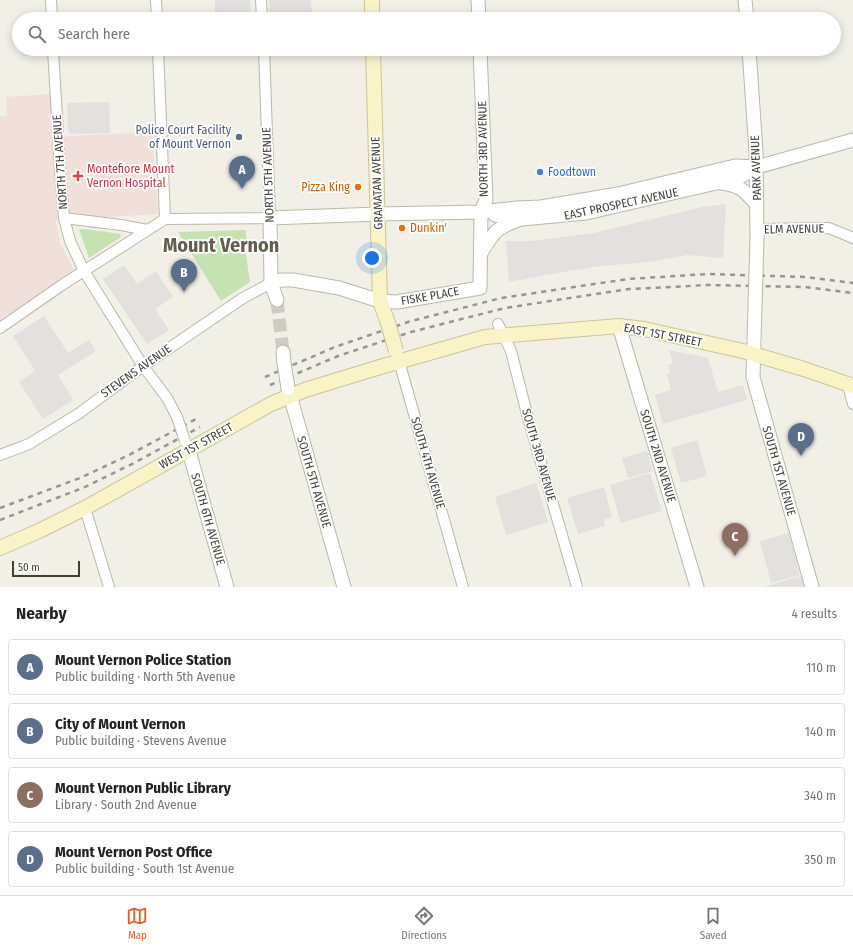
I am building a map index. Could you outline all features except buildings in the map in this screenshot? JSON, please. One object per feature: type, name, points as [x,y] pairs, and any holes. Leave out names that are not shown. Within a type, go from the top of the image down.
[{"type":"main road","points":[[372,0],[372,12]]},
{"type":"main road","name":"GRAMATAN AVENUE","points":[[373,56],[380,301],[396,350]]},
{"type":"main road","name":"EAST 1ST STREET","points":[[396,350],[485,337],[500,329],[619,326],[754,347],[804,369],[851,386]]},
{"type":"main road","name":"WEST 1ST STREET","points":[[0,548],[85,508],[187,446],[271,404],[286,375],[305,390],[396,350]]},
{"type":"street","points":[[51,0],[52,12]]},
{"type":"street","points":[[156,0],[156,12]]},
{"type":"street","points":[[261,0],[262,12]]},
{"type":"street","points":[[478,0],[479,12]]},
{"type":"street","points":[[745,0],[746,12]]},
{"type":"street","name":"NORTH 7TH AVENUE","points":[[53,56],[56,123],[64,218],[70,241],[84,271],[143,366],[167,398],[177,417],[187,446]]},
{"type":"street","points":[[158,56],[165,219]]},
{"type":"street","name":"NORTH 5TH AVENUE","points":[[264,56],[270,218],[270,283],[277,300]]},
{"type":"street","name":"NORTH 3RD AVENUE","points":[[480,56],[486,200],[481,212],[481,292]]},
{"type":"street","name":"PARK AVENUE","points":[[749,56],[757,167],[758,234],[756,287]]},
{"type":"street","name":"EAST PROSPECT AVENUE","points":[[270,218],[481,212],[620,199],[718,183],[738,178],[757,167],[853,140]]},
{"type":"street","name":"EAST PROSPECT AVENUE","points":[[481,212],[522,219],[568,215],[735,166],[757,167]]},
{"type":"street","points":[[718,183],[729,184],[741,188],[757,205]]},
{"type":"street","points":[[64,218],[122,225],[147,230]]},
{"type":"street","points":[[0,328],[84,271],[165,219],[270,218]]},
{"type":"street","points":[[480,254],[491,236],[498,229],[522,219]]},
{"type":"street","name":"ELM AVENUE","points":[[758,234],[829,228],[853,238]]},
{"type":"street","name":"FISKE PLACE","points":[[270,283],[281,280],[293,280],[339,288],[380,301],[397,302],[481,292]]},
{"type":"street","name":"STEVENS AVENUE","points":[[0,455],[29,444],[78,414],[143,366],[243,298],[270,283]]},
{"type":"street","name":"SOUTH 1ST AVENUE","points":[[756,287],[753,377],[812,587]]},
{"type":"street","name":"SOUTH 2ND AVENUE","points":[[619,326],[697,587]]},
{"type":"street","name":"SOUTH 3RD AVENUE","points":[[500,329],[511,351],[527,414],[577,587]]},
{"type":"street","name":"SOUTH 4TH AVENUE","points":[[396,350],[463,587]]},
{"type":"street","name":"SOUTH 5TH AVENUE","points":[[286,375],[344,587]]},
{"type":"street","points":[[851,386],[853,404]]},
{"type":"street","name":"SOUTH 6TH AVENUE","points":[[187,446],[227,587]]},
{"type":"street","points":[[85,508],[109,587]]},
{"type":"shaded area","points":[[215,0],[250,0],[251,12],[215,12]]},
{"type":"shaded area","points":[[269,0],[311,0],[312,12],[270,12]]},
{"type":"shaded area","name":"Montefiore Mount Vernon Hospital","points":[[50,94],[52,137],[152,132],[158,214],[56,220],[60,243],[75,272],[0,323],[0,117],[7,116],[6,97]]},
{"type":"shaded area","points":[[109,102],[110,133],[70,134],[68,130],[67,103]]},
{"type":"shaded area","points":[[726,204],[723,258],[687,255],[649,262],[601,266],[509,282],[506,241],[531,241],[594,233],[702,207]]},
{"type":"shaded area","points":[[124,265],[137,284],[156,271],[173,297],[155,309],[169,330],[147,344],[103,279]]},
{"type":"shaded area","points":[[44,316],[68,353],[89,340],[96,351],[58,375],[73,400],[43,419],[19,382],[35,371],[13,336]]},
{"type":"shaded area","points":[[669,350],[708,358],[718,392],[743,385],[747,400],[663,424],[655,395],[671,390],[667,375],[670,373],[668,365],[673,363]]},
{"type":"shaded area","points":[[697,440],[707,476],[681,483],[671,448]]},
{"type":"shaded area","points":[[647,451],[653,471],[628,478],[622,458]]},
{"type":"shaded area","points":[[650,473],[662,511],[621,523],[610,485]]},
{"type":"shaded area","points":[[536,483],[548,522],[506,535],[495,497]]},
{"type":"shaded area","points":[[604,487],[612,517],[604,519],[605,526],[578,534],[567,498]]},
{"type":"shaded area","points":[[789,533],[800,575],[771,583],[760,541]]},
{"type":"shaded area","points":[[801,576],[804,587],[763,587]]},
{"type":"green space","points":[[79,229],[120,234],[121,237],[89,258]]},
{"type":"green space","points":[[246,230],[246,255],[250,282],[221,301],[178,232]]},
{"type":"tunnel","points":[[277,300],[283,352]]},
{"type":"railway","points":[[265,377],[335,347],[408,322],[501,298],[628,279],[708,274],[806,277],[853,283]]},
{"type":"railway","points":[[270,385],[338,356],[411,332],[505,308],[629,289],[708,285],[805,287],[853,293]]},
{"type":"railway","points":[[0,508],[80,478],[129,455],[196,419]]},
{"type":"railway","points":[[0,520],[85,487],[134,463],[200,427]]},
{"type":"place","name":"Police Court Facility of Mount Vernon","points":[[239,137]]},
{"type":"place","name":"Foodtown","points":[[540,172]]},
{"type":"place","name":"Montefiore Mount Vernon Hospital","points":[[78,176]]},
{"type":"place","name":"Pizza King","points":[[358,187]]},
{"type":"place","name":"Mount Vernon Police Station","points":[[242,189]]},
{"type":"place","name":"Dunkin'","points":[[402,228]]},
{"type":"place","name":"City of Mount Vernon","points":[[184,292]]},
{"type":"place","name":"Mount Vernon Post Office","points":[[801,456]]},
{"type":"place","name":"Mount Vernon Public Library","points":[[735,556]]},
{"type":"district","name":"Mount Vernon","points":[[221,245]]}]
